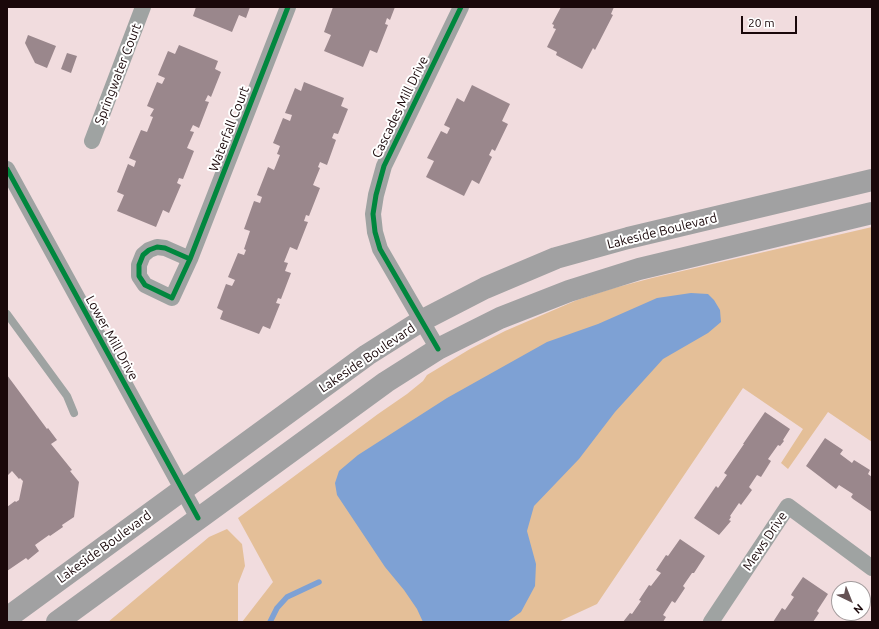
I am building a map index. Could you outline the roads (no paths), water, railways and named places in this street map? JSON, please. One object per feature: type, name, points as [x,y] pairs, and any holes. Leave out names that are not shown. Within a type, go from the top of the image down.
[{"type":"main road","name":"Lakeside Boulevard","points":[[7,618],[367,355],[421,321],[484,288],[556,258],[628,238],[872,180]]},
{"type":"main road","points":[[57,622],[386,382],[438,349],[500,318],[576,289],[639,269],[872,213]]},
{"type":"street","name":"Springwater Court","points":[[92,141],[144,7]]},
{"type":"street","name":"Waterfall Court","points":[[190,259],[288,7]]},
{"type":"street","name":"Cascades Mill Drive","points":[[438,349],[380,249],[373,214],[384,166],[461,7]]},
{"type":"street","name":"Lower Mill Drive","points":[[7,169],[11,188],[183,489],[198,518]]},
{"type":"street","name":"Mews Drive","points":[[711,622],[788,506],[872,568]]},
{"type":"lane","points":[[7,314],[68,396],[74,413]]},
{"type":"water","points":[[691,293],[708,294],[720,310],[721,322],[708,333],[663,359],[615,412],[579,459],[534,506],[527,531],[536,564],[535,586],[521,612],[507,622],[423,622],[417,609],[385,567],[337,495],[335,483],[339,471],[358,455],[447,398],[547,342],[598,324],[657,298]]},
{"type":"waterway","points":[[270,622],[277,608],[287,597],[319,582]]}]
